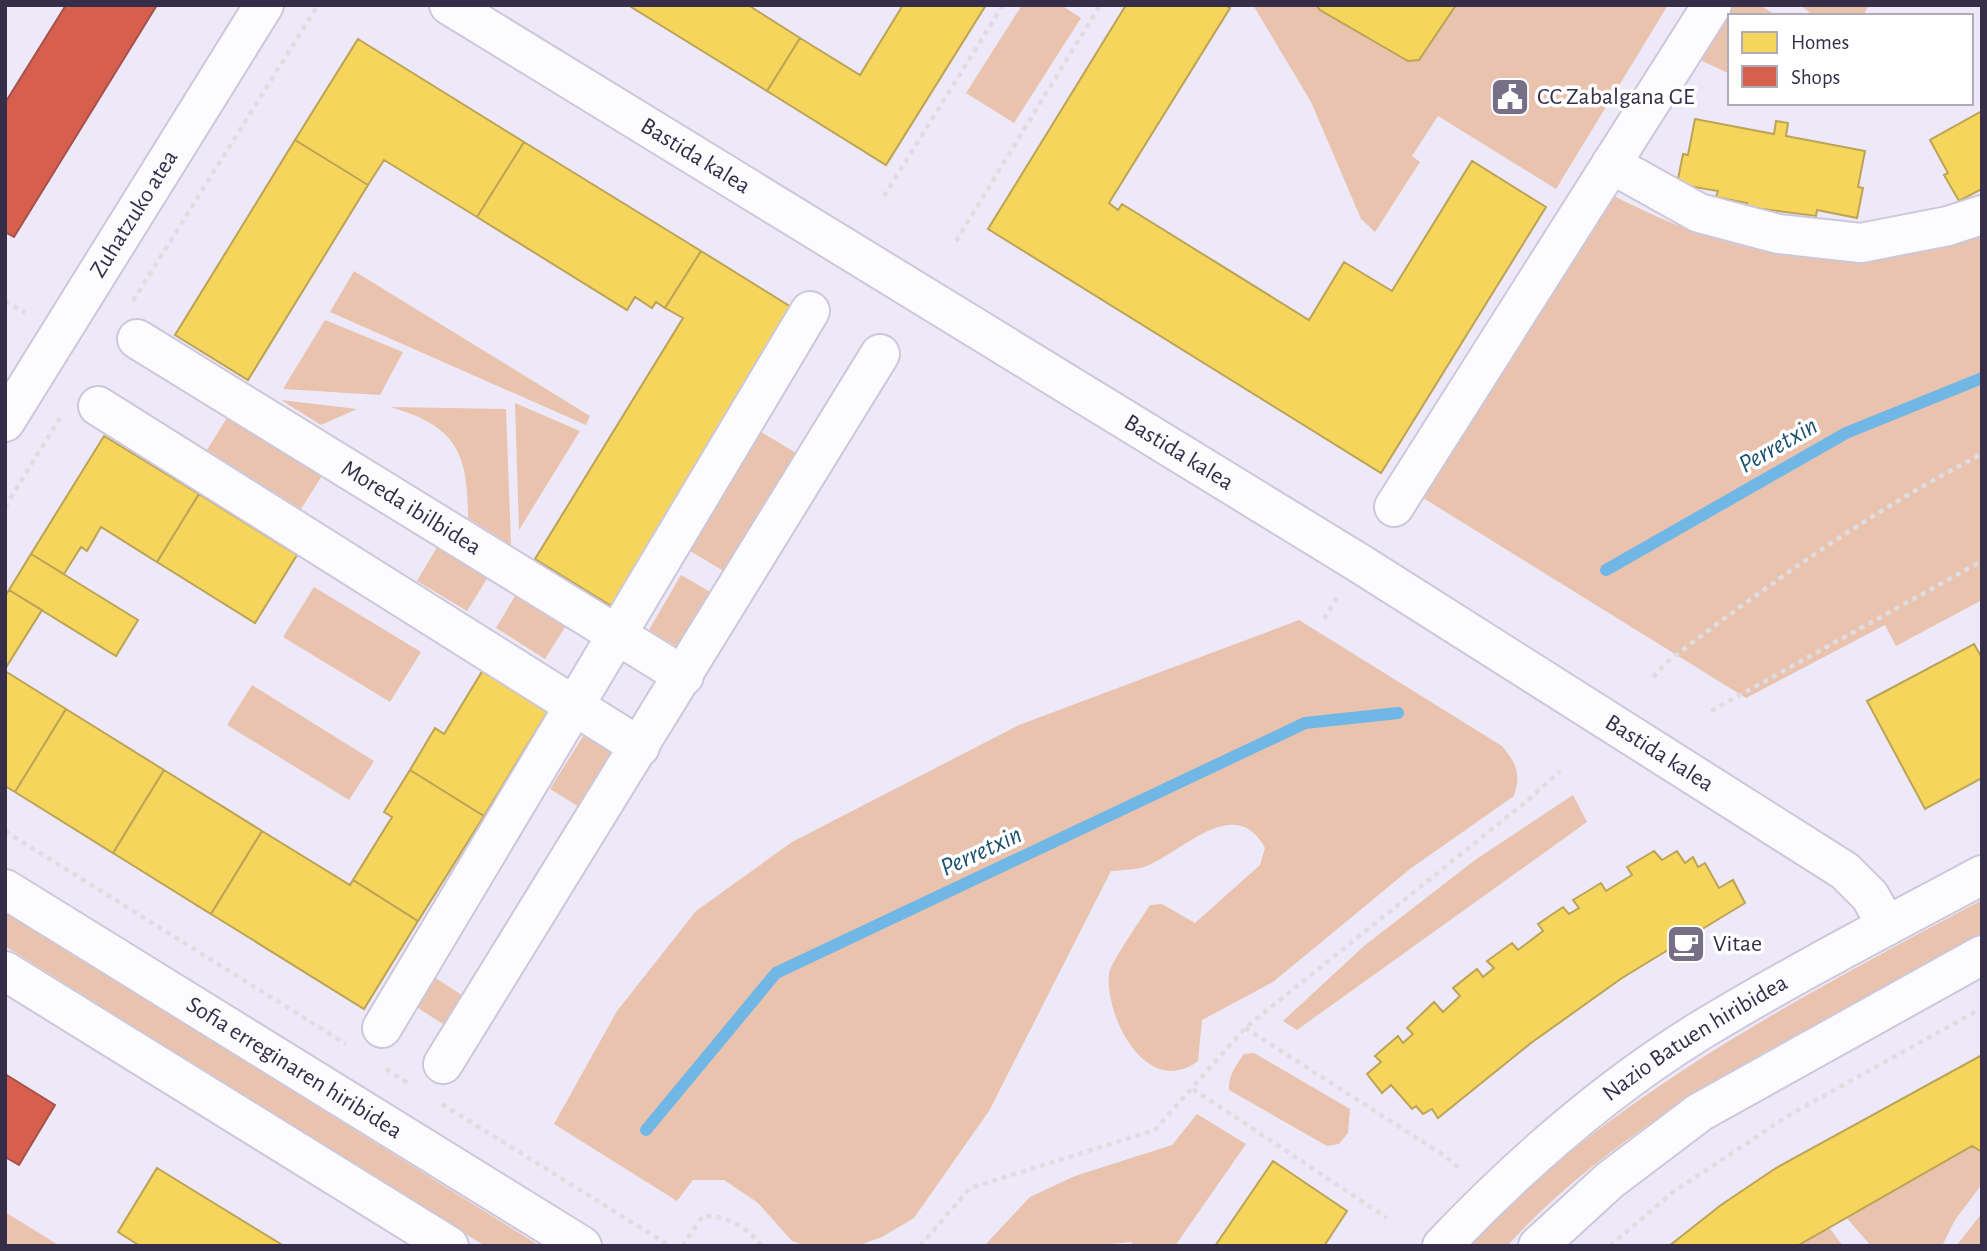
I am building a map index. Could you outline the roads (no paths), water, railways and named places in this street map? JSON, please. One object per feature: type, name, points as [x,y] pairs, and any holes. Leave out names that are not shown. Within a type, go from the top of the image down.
[{"type":"street","name":"Zuhatzuko atea","points":[[5,422],[264,5]]},
{"type":"street","name":"Bastida kalea","points":[[449,5],[1359,563],[1836,865],[1870,896],[1887,926]]},
{"type":"street","points":[[1394,507],[1712,5]]},
{"type":"street","points":[[1611,164],[1699,213],[1778,234],[1861,243],[1948,226],[1982,215]]},
{"type":"street","points":[[369,1039],[574,706],[810,311]]},
{"type":"street","name":"Moreda ibilbidea","points":[[131,326],[684,676]]},
{"type":"street","points":[[429,1076],[640,747],[880,354]]},
{"type":"street","points":[[80,411],[640,747]]},
{"type":"street","name":"Nazio Batuen hiribidea","points":[[1442,1246],[1508,1177],[1597,1103],[1697,1032],[1982,875]]},
{"type":"street","name":"Sofia erreginaren hiribidea","points":[[5,889],[582,1246]]},
{"type":"street","points":[[1538,1246],[1610,1180],[1700,1112],[1982,956]]},
{"type":"street","points":[[5,971],[449,1246]]},
{"type":"waterway","name":"Perretxin","points":[[1606,570],[1846,433],[1982,378]]},
{"type":"waterway","name":"Perretxin","points":[[646,1130],[776,973],[1305,723],[1398,713]]},
{"type":"place","name":"CC Zabalgana GE","points":[[1510,97]]},
{"type":"place","name":"Vitae","points":[[1686,944]]}]
